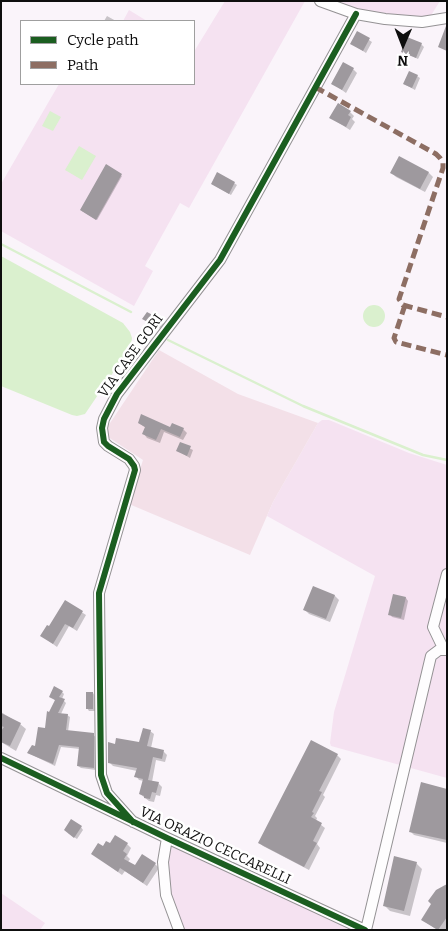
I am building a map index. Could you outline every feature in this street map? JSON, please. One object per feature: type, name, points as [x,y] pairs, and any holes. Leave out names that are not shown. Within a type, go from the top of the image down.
[{"type":"street","points":[[320,1],[356,14],[404,21],[422,22],[447,18]]},
{"type":"street","name":"VIA CASE GORI","points":[[132,822],[107,793],[101,775],[99,593],[135,470],[129,459],[104,442],[102,428],[104,419],[117,394],[220,260],[356,14]]},
{"type":"street","points":[[365,930],[430,656],[435,651],[446,650],[433,626],[447,574]]},
{"type":"street","name":"VIA ORAZIO CECCARELLI","points":[[1,758],[132,822],[365,930]]},
{"type":"street","points":[[167,838],[163,862],[166,895],[178,930]]},
{"type":"shaded area","points":[[225,1],[305,1],[189,208],[180,203],[145,266],[153,271],[134,306],[1,231],[1,184],[58,85],[195,85],[195,50]]},
{"type":"shaded area","points":[[325,1],[440,1],[430,17],[385,17]]},
{"type":"shaded area","points":[[129,10],[145,20],[124,20]]},
{"type":"shaded area","points":[[50,111],[61,117],[53,131],[42,126]]},
{"type":"shaded area","points":[[79,146],[96,156],[82,180],[65,170]]},
{"type":"shaded area","points":[[1,256],[123,323],[130,332],[132,338],[131,346],[85,414],[72,415],[1,386]]},
{"type":"shaded area","points":[[370,305],[378,305],[385,312],[385,320],[378,327],[370,327],[363,320],[363,312]]},
{"type":"shaded area","points":[[159,350],[238,394],[318,423],[273,502],[250,555],[129,504],[143,460],[108,437],[108,426]]},
{"type":"shaded area","points":[[322,420],[329,420],[409,453],[447,465],[447,778],[331,746],[334,712],[375,576],[267,516],[318,423]]},
{"type":"shaded area","points":[[168,844],[352,930],[175,930],[165,905]]},
{"type":"shaded area","points":[[1,893],[45,923],[40,930],[1,930]]},
{"type":"building","points":[[447,26],[447,51],[438,47]]},
{"type":"building","points":[[357,31],[370,38],[363,51],[350,44]]},
{"type":"building","points":[[407,37],[422,43],[416,58],[401,52]]},
{"type":"building","points":[[343,62],[354,68],[342,90],[331,84]]},
{"type":"building","points":[[409,71],[418,75],[412,88],[403,84]]},
{"type":"building","points":[[338,103],[351,111],[348,115],[351,117],[346,127],[329,118]]},
{"type":"building","points":[[399,156],[429,172],[420,189],[390,173]]},
{"type":"building","points":[[106,164],[122,174],[96,220],[80,210]]},
{"type":"building","points":[[217,172],[235,182],[229,194],[211,184]]},
{"type":"building","points":[[147,312],[164,321],[159,328],[142,319]]},
{"type":"building","points":[[141,414],[170,427],[172,423],[184,428],[180,437],[161,429],[156,440],[142,434],[145,427],[138,423]]},
{"type":"building","points":[[180,442],[191,446],[187,456],[176,451]]},
{"type":"building","points":[[313,586],[335,595],[326,619],[303,610]]},
{"type":"building","points":[[393,594],[406,597],[401,618],[388,615]]},
{"type":"building","points":[[65,600],[83,611],[73,628],[65,624],[53,644],[40,636],[47,625],[49,626]]},
{"type":"building","points":[[54,686],[63,691],[59,697],[65,699],[58,713],[68,714],[66,730],[94,733],[94,768],[77,766],[79,747],[59,745],[53,764],[27,753],[32,745],[35,746],[38,727],[45,728],[47,711],[49,712],[55,700],[49,697]]},
{"type":"building","points":[[86,692],[93,692],[93,709],[86,709]]},
{"type":"building","points":[[1,713],[21,723],[10,746],[1,742],[1,731],[4,727],[1,726]]},
{"type":"building","points":[[143,728],[151,730],[147,746],[164,750],[162,759],[153,757],[148,780],[159,782],[156,793],[152,792],[150,799],[144,798],[144,796],[139,794],[143,779],[134,777],[137,768],[108,763],[108,742],[115,744],[116,738],[139,742]]},
{"type":"building","points":[[311,740],[338,754],[319,791],[322,792],[312,812],[314,813],[311,817],[322,823],[313,841],[317,843],[304,867],[258,843]]},
{"type":"building","points":[[421,782],[447,789],[447,840],[409,832]]},
{"type":"building","points":[[71,819],[82,826],[74,838],[64,830]]},
{"type":"building","points":[[115,835],[128,843],[123,851],[127,854],[124,859],[135,865],[142,854],[156,863],[143,883],[120,868],[118,872],[91,854],[98,843],[103,846],[106,841],[110,843]]},
{"type":"building","points":[[394,856],[417,862],[404,911],[383,906]]},
{"type":"building","points":[[447,884],[447,917],[438,930],[421,920],[431,904],[428,901],[436,890]]},
{"type":"waterway","points":[[1,244],[131,312]]},
{"type":"waterway","points":[[168,340],[303,406],[423,455],[447,460]]},
{"type":"marked path","points":[[315,87],[436,154],[443,163],[443,168],[399,299],[403,305],[447,317]]},
{"type":"marked path","points":[[405,305],[394,338],[396,342],[447,355]]},
{"type":"cycle path","points":[[133,822],[107,793],[101,775],[99,593],[135,470],[129,459],[104,442],[102,428],[104,419],[117,394],[220,260],[356,14]]},
{"type":"cycle path","points":[[1,758],[365,930]]}]
